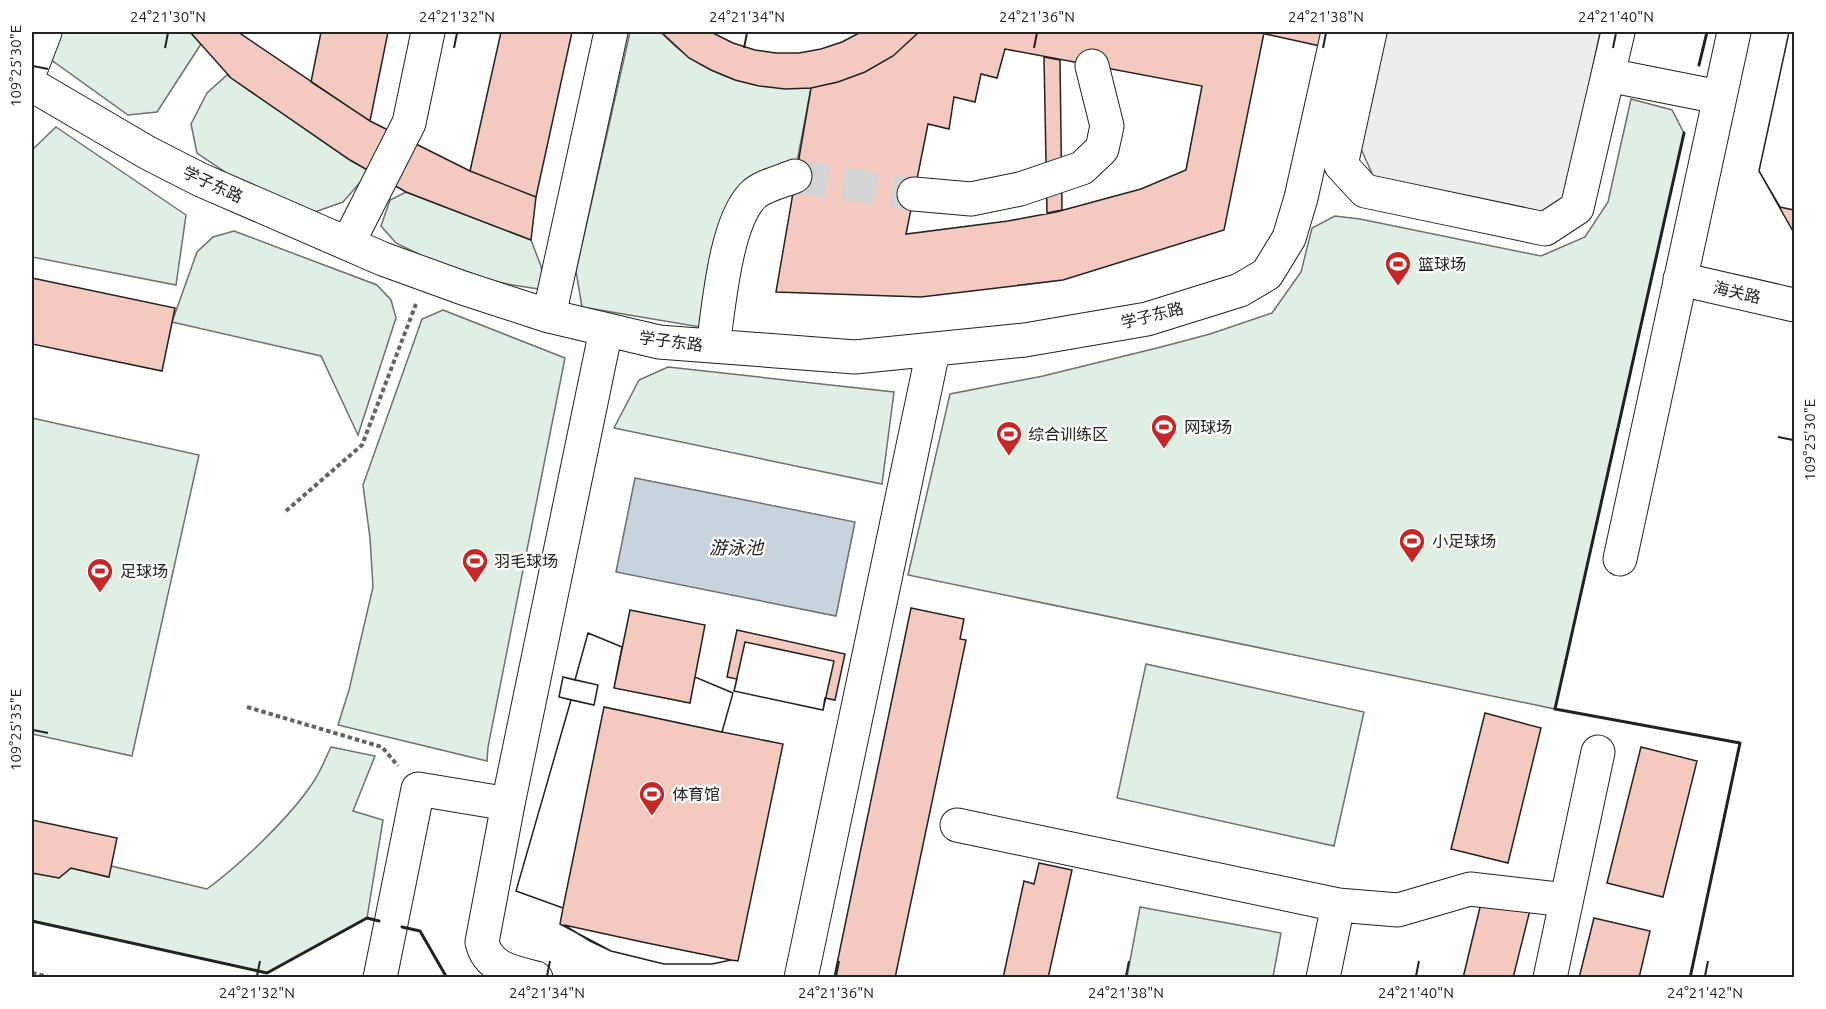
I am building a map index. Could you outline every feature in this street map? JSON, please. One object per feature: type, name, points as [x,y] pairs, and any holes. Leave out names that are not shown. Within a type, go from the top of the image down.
[{"type":"street","points":[[32,66],[45,32]]},
{"type":"street","points":[[348,243],[409,123],[428,32]]},
{"type":"street","points":[[549,316],[611,32]]},
{"type":"street","points":[[1341,165],[1365,191],[1545,229],[1577,208],[1618,32]]},
{"type":"street","points":[[1620,559],[1734,32]]},
{"type":"street","points":[[1301,198],[1341,165],[1353,36]]},
{"type":"street","name":"学子东路","points":[[32,85],[148,153],[201,180],[427,275],[549,316],[659,342],[855,357],[1025,340],[1147,319],[1240,290],[1267,274],[1289,238],[1353,36]]},
{"type":"street","points":[[914,194],[971,199],[1020,189],[1082,168],[1102,149],[1107,126],[1092,66]]},
{"type":"street","points":[[1608,75],[1719,98]]},
{"type":"street","points":[[714,346],[728,254],[740,210],[754,193],[795,176]]},
{"type":"street","name":"海关路","points":[[1680,279],[1794,305]]},
{"type":"street","points":[[536,978],[510,972],[493,963],[484,952],[482,942],[508,804],[606,330]]},
{"type":"street","points":[[801,978],[933,351]]},
{"type":"street","points":[[1550,978],[1598,752]]},
{"type":"street","points":[[380,978],[418,789],[508,804]]},
{"type":"street","points":[[957,825],[1338,905],[1398,910],[1470,890],[1566,900]]},
{"type":"street","points":[[1323,978],[1338,905]]},
{"type":"path","points":[[285,511],[362,445],[427,275]]},
{"type":"path","points":[[247,707],[382,747],[418,789]]},
{"type":"path","points":[[32,973],[53,978]]},
{"type":"green space","points":[[62,32],[190,32],[201,44],[157,112],[128,115],[50,59]]},
{"type":"green space","points":[[630,32],[661,32],[693,60],[710,70],[748,83],[811,88],[797,162],[749,182],[700,327],[582,307],[576,271]]},
{"type":"green space","points":[[227,75],[350,160],[370,171],[343,202],[309,214],[246,186],[197,153],[191,124],[207,93]]},
{"type":"green space","points":[[1631,99],[1672,110],[1684,133],[1555,709],[908,575],[950,394],[1043,376],[1161,347],[1210,334],[1272,313],[1301,272],[1312,228],[1335,216],[1360,219],[1541,256],[1585,237],[1608,202]]},
{"type":"green space","points":[[56,127],[186,215],[176,285],[32,257],[32,150]]},
{"type":"green space","points":[[406,192],[531,240],[541,266],[545,290],[507,284],[451,270],[396,243],[381,226],[390,200]]},
{"type":"green space","points":[[234,231],[377,285],[391,300],[396,318],[358,435],[321,356],[172,322],[197,252],[213,237]]},
{"type":"green space","points":[[443,310],[565,358],[487,761],[338,725],[349,690],[373,587],[363,485],[422,319]]},
{"type":"green space","points":[[668,367],[894,392],[882,484],[614,428],[639,380]]},
{"type":"green space","name":"足球场","points":[[32,418],[199,455],[132,756],[32,734]]},
{"type":"green space","points":[[1146,664],[1364,712],[1334,846],[1117,798]]},
{"type":"green space","points":[[331,747],[375,756],[353,811],[383,820],[367,918],[267,973],[32,921],[32,873],[59,878],[71,868],[108,877],[111,866],[207,889],[249,854],[291,811],[315,780]]},
{"type":"green space","points":[[1140,907],[1281,933],[1273,977],[1127,977]]},
{"type":"shaded area","points":[[1381,32],[1600,32],[1566,196],[1538,214],[1374,178],[1358,142]]},
{"type":"water","name":"游泳池","points":[[635,478],[855,522],[836,616],[616,572]]},
{"type":"building","points":[[190,32],[238,32],[370,121],[470,171],[536,197],[531,240],[406,192],[350,160],[231,78]]},
{"type":"building","points":[[321,32],[388,32],[370,121],[311,82]]},
{"type":"building","points":[[501,32],[572,32],[536,197],[470,171]]},
{"type":"building","points":[[661,32],[711,32],[733,43],[755,50],[799,53],[842,42],[861,32],[919,32],[893,56],[865,72],[838,82],[811,88],[785,89],[735,80],[711,70],[689,58]]},
{"type":"building","points":[[919,32],[1264,33],[1224,230],[1063,280],[921,297],[776,292],[811,88],[838,82],[865,72],[893,56]],"holes":[[[1005,49],[1202,86],[1186,170],[1141,189],[1056,212],[1008,221],[906,234],[928,124],[949,129],[954,97],[975,102],[981,74],[997,78]]]},
{"type":"building","points":[[1256,32],[1338,32],[1334,49]]},
{"type":"building","points":[[1789,32],[1794,32],[1794,233],[1759,171]]},
{"type":"building","points":[[1789,32],[1794,32],[1794,210],[1780,207],[1759,171]]},
{"type":"building","points":[[1044,57],[1060,60],[1062,210],[1047,213]]},
{"type":"building","points":[[32,278],[175,308],[162,371],[32,344]]},
{"type":"building","points":[[911,608],[964,619],[960,639],[966,640],[895,978],[834,978]]},
{"type":"building","points":[[630,610],[705,625],[690,703],[614,688]]},
{"type":"building","points":[[737,630],[845,654],[835,700],[825,698],[823,710],[734,691],[737,679],[727,677]]},
{"type":"building","name":"体育馆","points":[[588,633],[622,647],[614,688],[690,703],[695,677],[733,693],[722,732],[783,744],[738,961],[712,964],[664,964],[611,951],[560,924],[563,908],[516,891],[571,700],[559,697],[563,677],[575,680]]},
{"type":"building","points":[[588,633],[622,647],[614,688],[690,703],[695,677],[733,693],[722,732],[604,707],[563,908],[516,891],[571,700],[594,705],[598,685],[575,680]]},
{"type":"building","points":[[745,642],[834,661],[823,710],[734,691]]},
{"type":"building","points":[[563,677],[598,685],[594,705],[559,697]]},
{"type":"building","points":[[1485,713],[1541,728],[1508,863],[1451,849]]},
{"type":"building","points":[[1641,747],[1697,761],[1663,897],[1607,883]]},
{"type":"building","points":[[32,820],[117,838],[109,877],[71,868],[59,878],[32,873]]},
{"type":"building","points":[[1039,863],[1072,870],[1048,978],[1003,978],[1024,881],[1034,884]]},
{"type":"building","points":[[1482,899],[1530,910],[1513,978],[1463,978]]},
{"type":"building","points":[[1594,918],[1650,931],[1639,978],[1579,978]]},
{"type":"building","points":[[564,925],[731,960],[712,964],[664,964],[611,951]]},
{"type":"tunnel","points":[[795,176],[914,194]]},
{"type":"wall","points":[[1699,65],[1707,32]]},
{"type":"wall","points":[[1684,133],[1555,709],[1740,743],[1690,978]]},
{"type":"wall","points":[[32,921],[267,973],[367,918],[379,921]]},
{"type":"wall","points":[[402,927],[420,931],[447,978]]},
{"type":"place","name":"篮球场","points":[[1398,287]]},
{"type":"place","name":"网球场","points":[[1164,450]]},
{"type":"place","name":"综合训练区","points":[[1009,457]]},
{"type":"place","name":"小足球场","points":[[1412,564]]},
{"type":"place","name":"羽毛球场","points":[[475,584]]},
{"type":"place","name":"足球场","points":[[100,594]]},
{"type":"place","name":"体育馆","points":[[652,817]]}]
